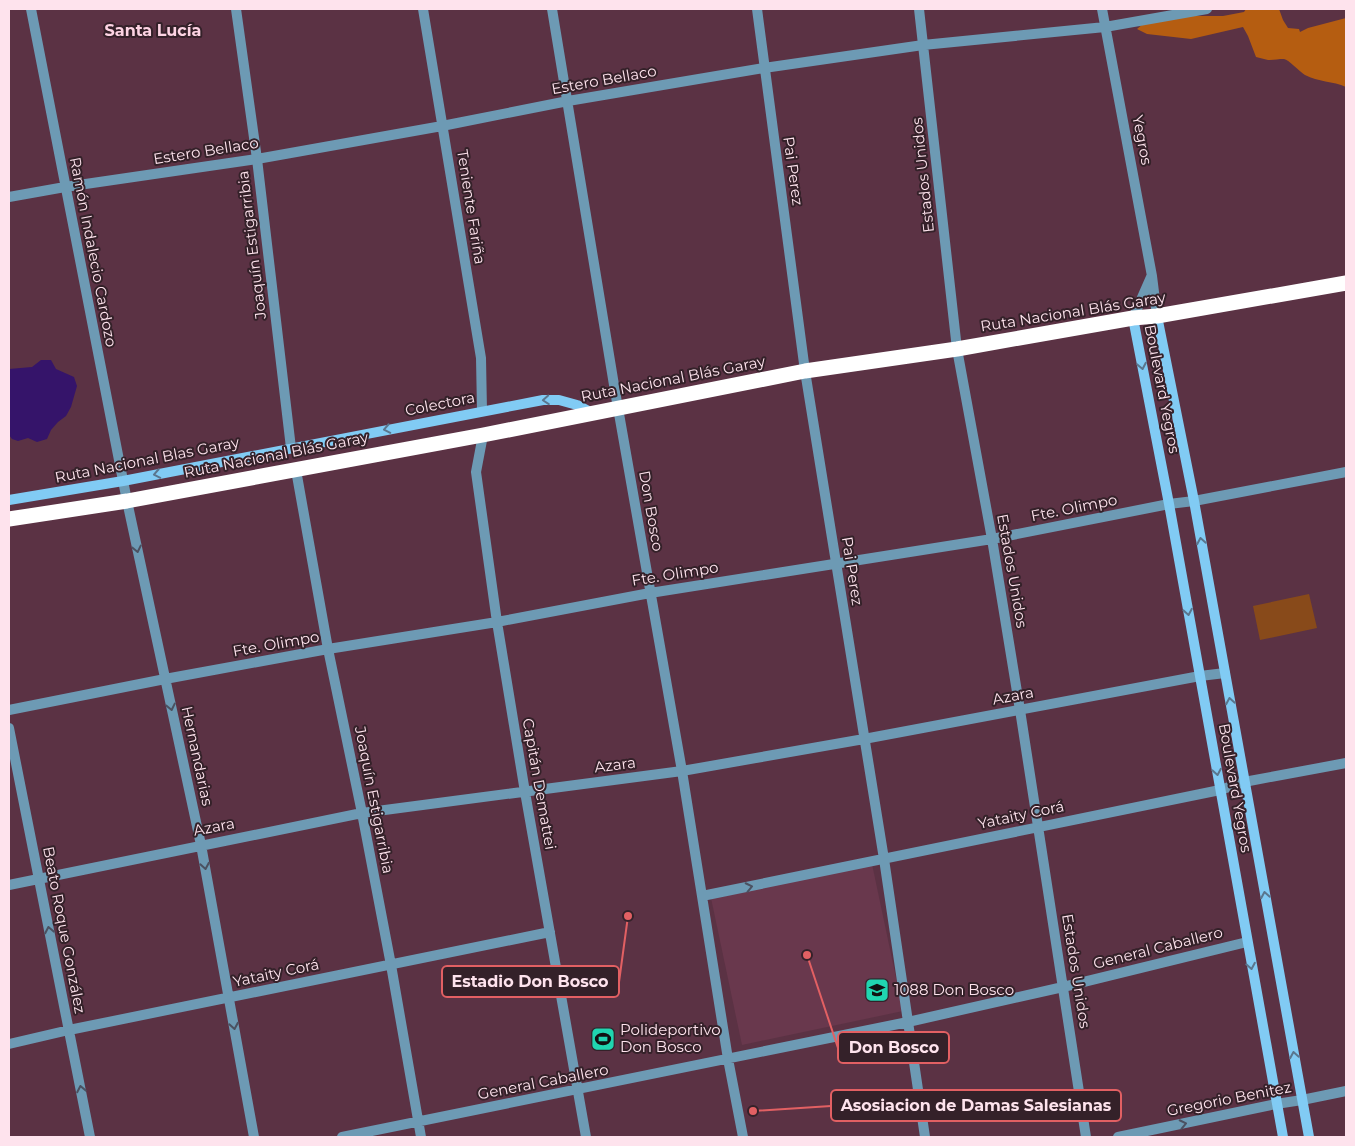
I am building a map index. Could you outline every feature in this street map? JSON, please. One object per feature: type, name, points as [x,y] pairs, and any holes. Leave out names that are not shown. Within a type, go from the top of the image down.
[{"type":"highway","name":"Ruta Nacional Blás Garay","points":[[9,519],[127,501],[296,470],[805,371],[957,349],[1346,283]]},
{"type":"main road","name":"Boulevard Yegros","points":[[1158,316],[1194,501],[1309,1137]]},
{"type":"main road","name":"Boulevard Yegros","points":[[1133,318],[1169,504],[1282,1137]]},
{"type":"main road","name":"Colectora","points":[[291,448],[543,400],[560,400],[577,405],[592,413]]},
{"type":"main road","name":"Ruta Nacional Blas Garay","points":[[9,500],[123,481],[291,448]]},
{"type":"street","name":"Ramón Indalecio Cardozo","points":[[30,9],[127,501]]},
{"type":"street","name":"Joaquín Estigarribia","points":[[236,9],[257,159],[291,448]]},
{"type":"street","name":"Teniente Fariña","points":[[423,9],[481,358],[482,411]]},
{"type":"street","name":"Don Bosco","points":[[552,9],[618,408],[682,772],[728,1059],[743,1137]]},
{"type":"street","name":"Pai Perez","points":[[757,9],[805,371],[884,859],[925,1137]]},
{"type":"street","name":"Estados Unidos","points":[[919,9],[957,349],[992,539],[1020,710],[1086,1137]]},
{"type":"street","name":"Yegros","points":[[1102,9],[1152,276]]},
{"type":"street","name":"Estero Bellaco","points":[[9,197],[257,159],[568,101],[764,68],[923,45],[1105,27],[1207,9]]},
{"type":"street","name":"Boulevard Yegros","points":[[1152,276],[1158,316]]},
{"type":"street","name":"Boulevard Yegros","points":[[1133,318],[1152,276]]},
{"type":"street","name":"Capitán Demattei","points":[[483,435],[476,472],[497,622],[586,1137]]},
{"type":"street","name":"Joaquín Estigarribia","points":[[296,470],[328,649],[392,964],[421,1137]]},
{"type":"street","name":"Fte. Olimpo","points":[[9,710],[328,649],[497,622],[650,593],[992,539],[1346,472]]},
{"type":"street","name":"Hernandarias","points":[[127,501],[201,845],[254,1137]]},
{"type":"street","name":"Azara","points":[[9,885],[362,813],[682,772],[1200,676],[1225,673]]},
{"type":"street","name":"Beato Roque González","points":[[9,728],[90,1137]]},
{"type":"street","name":"Yataity Corá","points":[[702,896],[1220,790],[1244,782],[1346,763]]},
{"type":"street","name":"Yataity Corá","points":[[9,1044],[69,1030],[550,932]]},
{"type":"street","name":"General Caballero","points":[[342,1137],[908,1022],[1063,987],[1247,942]]},
{"type":"street","name":"Gregorio Benitez","points":[[1118,1137],[1346,1091]]},
{"type":"shaded area","points":[[1246,9],[1279,9],[1288,28],[1299,29],[1300,32],[1346,18],[1346,87],[1305,75],[1284,59],[1268,60],[1256,57],[1243,27],[1191,39],[1147,34],[1137,29],[1144,23],[1190,16],[1223,16],[1244,12]]},
{"type":"shaded area","points":[[41,360],[51,360],[56,369],[74,377],[77,386],[71,407],[66,416],[51,430],[47,439],[37,442],[28,438],[18,441],[12,439],[9,435],[9,369],[32,367]]},
{"type":"shaded area","points":[[1309,594],[1317,628],[1260,640],[1253,606]]},
{"type":"shaded area","points":[[872,864],[903,1011],[742,1045],[711,898]]},
{"type":"place","name":"Estadio Don Bosco","points":[[628,916]]},
{"type":"place","name":"Don Bosco","points":[[807,955]]},
{"type":"place","name":"1088 Don Bosco","points":[[877,990]]},
{"type":"place","name":"Polideportivo Don Bosco","points":[[603,1039]]},
{"type":"place","name":"Asosiacion de Damas Salesianas","points":[[753,1111]]},
{"type":"district","name":"Santa Lucía","points":[[153,30]]}]
